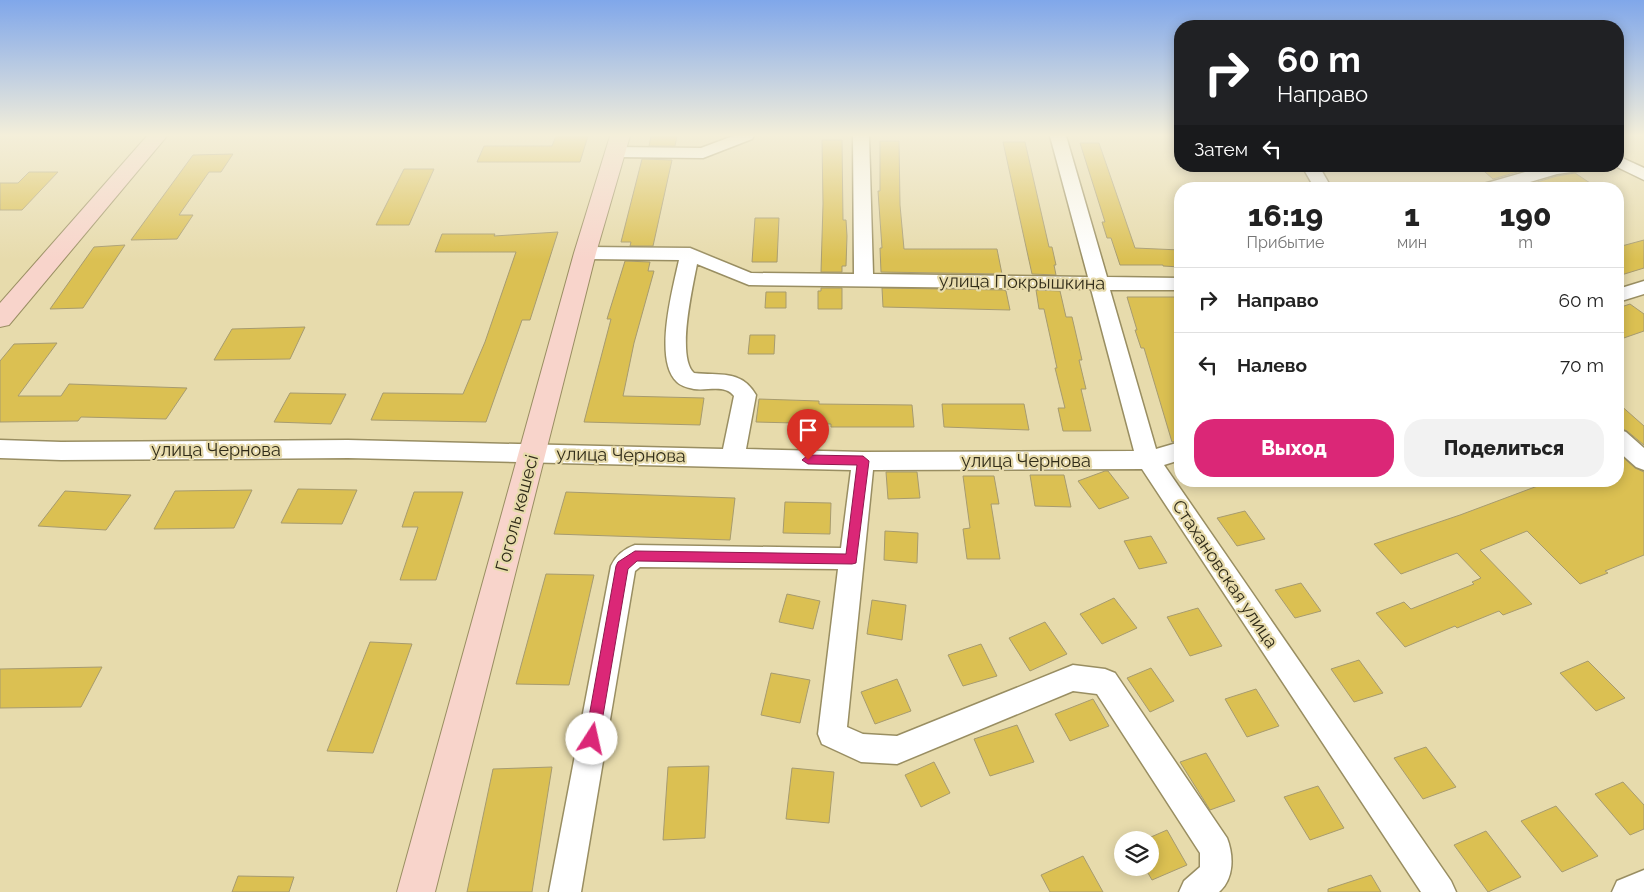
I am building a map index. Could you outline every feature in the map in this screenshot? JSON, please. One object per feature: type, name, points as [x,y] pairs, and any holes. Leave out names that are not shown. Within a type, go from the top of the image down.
[{"type":"main road","points":[[0,319],[121,178]]},
{"type":"main road","name":"Гоголь көшесі","points":[[416,892],[585,254],[607,178]]},
{"type":"street","points":[[861,178],[864,280]]},
{"type":"street","name":"Стахановская улица","points":[[1069,178],[1148,460],[1440,892]]},
{"type":"street","points":[[1510,182],[1525,178]]},
{"type":"street","name":"улица Покрышкина","points":[[585,254],[690,254],[749,278],[1174,284]]},
{"type":"street","points":[[690,254],[679,312],[676,367],[683,377],[689,379],[726,381],[740,387],[744,395],[733,458]]},
{"type":"street","points":[[1624,294],[1644,287]]},
{"type":"street","points":[[1624,443],[1644,461]]},
{"type":"street","name":"улица Чернова","points":[[0,449],[61,451],[348,449],[863,461],[1148,460],[1174,452]]},
{"type":"street","points":[[863,461],[832,734],[861,748],[897,750],[1074,678],[1105,682],[1216,849],[1215,875],[1195,892]]},
{"type":"street","points":[[565,892],[622,566],[635,556],[852,559]]},
{"type":"street","points":[[1628,892],[1644,886]]},
{"type":"building","points":[[23,178],[53,178],[22,210],[0,210],[0,183],[18,183]]},
{"type":"building","points":[[176,178],[205,178],[179,215],[193,215],[177,239],[131,240]]},
{"type":"building","points":[[400,178],[430,178],[409,225],[376,225]]},
{"type":"building","points":[[637,178],[668,178],[653,246],[630,246],[631,242],[621,242]]},
{"type":"building","points":[[823,178],[842,178],[843,220],[846,220],[847,236],[846,266],[842,266],[842,272],[821,272]]},
{"type":"building","points":[[880,178],[900,178],[904,249],[997,249],[1002,274],[881,272],[880,248],[882,248],[878,191],[880,191]]},
{"type":"building","points":[[1011,178],[1033,178],[1049,247],[1052,247],[1056,265],[1054,265],[1056,275],[1032,274]]},
{"type":"building","points":[[1091,178],[1111,178],[1135,248],[1174,250],[1174,267],[1120,265],[1111,238],[1107,238],[1102,222],[1105,222]]},
{"type":"building","points":[[1552,178],[1582,178],[1588,182],[1537,182]]},
{"type":"building","points":[[755,218],[779,218],[777,262],[752,262]]},
{"type":"building","points":[[558,232],[530,320],[522,320],[486,422],[371,420],[383,393],[463,394],[485,342],[516,252],[435,252],[442,234],[495,234],[494,236]]},
{"type":"building","points":[[1644,240],[1644,268],[1624,274],[1624,245]]},
{"type":"building","points":[[125,245],[83,308],[50,309],[94,247]]},
{"type":"building","points":[[625,261],[650,262],[648,271],[654,271],[634,343],[623,396],[704,398],[700,425],[584,422],[611,319],[607,319]]},
{"type":"building","points":[[821,288],[842,288],[842,309],[818,309],[818,291],[821,291]]},
{"type":"building","points":[[882,288],[1004,290],[1006,291],[1010,310],[883,307]]},
{"type":"building","points":[[1036,290],[1060,291],[1066,317],[1072,317],[1082,360],[1079,360],[1086,389],[1081,389],[1091,431],[1063,431],[1058,408],[1065,408],[1044,309],[1039,309]]},
{"type":"building","points":[[766,292],[786,292],[786,308],[765,308]]},
{"type":"building","points":[[1127,297],[1174,297],[1174,442],[1172,442],[1144,348],[1141,348],[1135,330],[1137,330]]},
{"type":"building","points":[[1630,304],[1644,314],[1644,331],[1624,338],[1624,306]]},
{"type":"building","points":[[305,327],[290,359],[214,360],[232,329]]},
{"type":"building","points":[[750,335],[775,335],[774,354],[748,354]]},
{"type":"building","points":[[57,343],[18,396],[61,396],[69,384],[187,388],[166,419],[81,417],[78,421],[0,422],[0,361],[14,344]]},
{"type":"building","points":[[290,393],[346,394],[331,424],[274,422]]},
{"type":"building","points":[[759,399],[819,401],[819,404],[912,405],[914,427],[831,427],[831,424],[756,422]]},
{"type":"building","points":[[942,404],[1024,404],[1029,430],[944,427]]},
{"type":"building","points":[[1624,408],[1644,426],[1644,445],[1624,430]]},
{"type":"building","points":[[1624,458],[1635,468],[1644,472],[1644,555],[1605,571],[1608,573],[1580,584],[1527,531],[1480,550],[1532,604],[1503,615],[1499,611],[1457,628],[1455,626],[1405,647],[1376,613],[1404,602],[1411,609],[1474,584],[1472,582],[1481,578],[1457,553],[1401,574],[1374,544],[1535,487],[1624,487]]},
{"type":"building","points":[[1108,471],[1129,498],[1099,509],[1078,481]]},
{"type":"building","points":[[886,472],[917,472],[920,498],[888,499]]},
{"type":"building","points":[[1030,475],[1064,475],[1071,507],[1035,506]]},
{"type":"building","points":[[963,476],[994,476],[999,504],[991,504],[1000,559],[967,559],[963,529],[970,528]]},
{"type":"building","points":[[298,489],[357,490],[342,524],[281,523]]},
{"type":"building","points":[[252,490],[234,528],[154,529],[175,491]]},
{"type":"building","points":[[65,491],[131,495],[106,530],[38,526]]},
{"type":"building","points":[[414,492],[463,492],[436,580],[400,580],[418,527],[402,527]]},
{"type":"building","points":[[566,492],[735,498],[730,540],[554,534]]},
{"type":"building","points":[[785,502],[831,503],[830,534],[783,533]]},
{"type":"building","points":[[1245,511],[1265,539],[1237,546],[1217,518]]},
{"type":"building","points":[[885,531],[918,533],[917,563],[884,560]]},
{"type":"building","points":[[1151,536],[1167,563],[1139,569],[1124,541]]},
{"type":"building","points":[[546,574],[594,575],[569,685],[516,684]]},
{"type":"building","points":[[1301,583],[1321,611],[1295,618],[1275,590]]},
{"type":"building","points":[[787,594],[820,601],[813,629],[779,622]]},
{"type":"building","points":[[1114,598],[1137,628],[1102,644],[1080,614]]},
{"type":"building","points":[[872,600],[906,605],[902,640],[867,634]]},
{"type":"building","points":[[1198,608],[1222,646],[1190,656],[1167,617]]},
{"type":"building","points":[[1045,622],[1067,654],[1030,671],[1009,638]]},
{"type":"building","points":[[370,642],[412,644],[373,753],[327,751]]},
{"type":"building","points":[[981,644],[997,676],[963,686],[948,655]]},
{"type":"building","points":[[1359,660],[1383,693],[1354,702],[1331,669]]},
{"type":"building","points":[[1588,661],[1625,698],[1596,711],[1560,673]]},
{"type":"building","points":[[102,667],[81,707],[0,708],[0,669]]},
{"type":"building","points":[[1151,668],[1174,701],[1150,712],[1127,678]]},
{"type":"building","points":[[771,673],[810,680],[800,723],[761,715]]},
{"type":"building","points":[[897,679],[911,711],[875,724],[861,692]]},
{"type":"building","points":[[1256,689],[1279,726],[1247,737],[1225,699]]},
{"type":"building","points":[[1093,699],[1109,726],[1070,741],[1055,714]]},
{"type":"building","points":[[1017,725],[1034,762],[990,776],[974,739]]},
{"type":"building","points":[[1426,747],[1456,787],[1423,799],[1394,758]]},
{"type":"building","points":[[1206,753],[1235,801],[1210,810],[1180,762]]},
{"type":"building","points":[[934,762],[950,793],[921,807],[905,775]]},
{"type":"building","points":[[709,766],[705,838],[663,840],[668,767]]},
{"type":"building","points":[[552,767],[532,892],[467,892],[493,769]]},
{"type":"building","points":[[792,768],[834,772],[829,823],[786,819]]},
{"type":"building","points":[[1623,782],[1644,805],[1644,829],[1630,835],[1595,794]]},
{"type":"building","points":[[1318,786],[1344,828],[1310,840],[1284,797]]},
{"type":"building","points":[[1556,806],[1598,856],[1562,872],[1521,821]]},
{"type":"building","points":[[1167,830],[1187,865],[1152,880],[1150,876],[1159,876],[1159,833]]},
{"type":"building","points":[[1486,831],[1521,877],[1488,892],[1454,845]]},
{"type":"building","points":[[1083,856],[1103,892],[1050,892],[1041,875]]},
{"type":"building","points":[[1371,875],[1381,892],[1328,892],[1328,889]]},
{"type":"building","points":[[238,876],[294,877],[289,892],[232,892]]},
{"type":"route","points":[[592,739],[622,566],[635,556],[852,559],[863,461],[808,460]]}]
